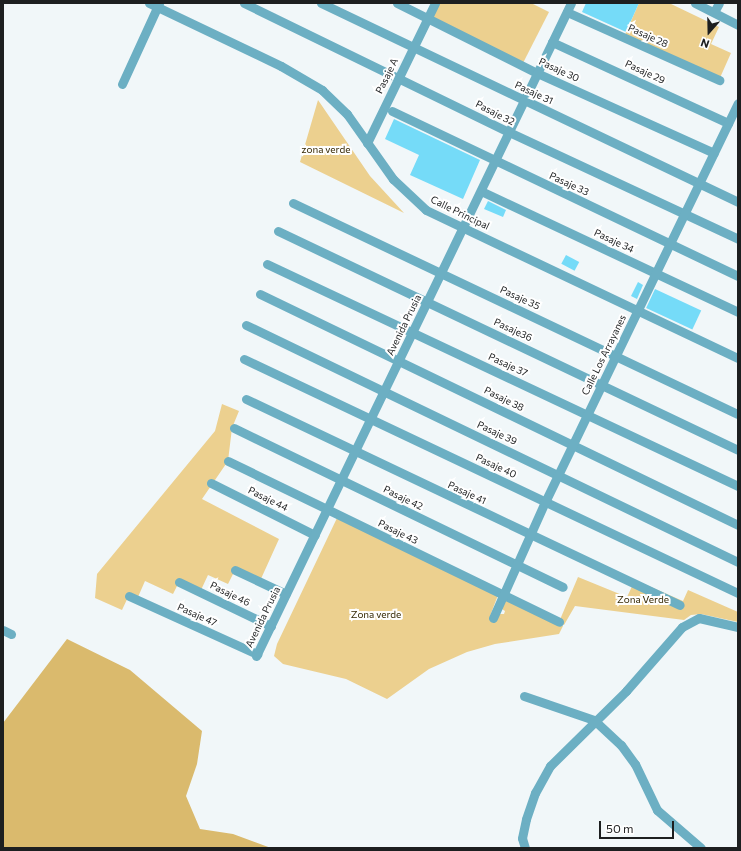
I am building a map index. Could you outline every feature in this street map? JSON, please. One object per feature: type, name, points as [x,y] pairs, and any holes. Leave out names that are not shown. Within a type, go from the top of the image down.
[{"type":"street","name":"Pasaje 32","points":[[244,3],[399,77],[509,132],[738,238]]},
{"type":"street","name":"Pasaje 31","points":[[321,3],[738,202]]},
{"type":"street","name":"Pasaje 30","points":[[397,3],[537,72],[714,153]]},
{"type":"street","name":"Pasaje A","points":[[367,143],[435,3]]},
{"type":"street","points":[[695,3],[738,24]]},
{"type":"street","points":[[714,12],[719,3]]},
{"type":"street","points":[[122,84],[155,4]]},
{"type":"street","name":"Calle Principal","points":[[155,4],[281,66],[322,90],[347,114],[393,179],[426,210],[738,358]]},
{"type":"street","name":"Avenida Prusia","points":[[256,655],[569,7]]},
{"type":"street","name":"Pasaje 28","points":[[569,7],[719,80]]},
{"type":"street","name":"Pasaje 29","points":[[552,42],[728,123]]},
{"type":"street","name":"Calle Los Arrayanes","points":[[493,618],[545,502],[603,385],[738,103]]},
{"type":"street","name":"Pasaje 33","points":[[392,111],[738,276]]},
{"type":"street","name":"Pasaje 34","points":[[481,191],[738,312]]},
{"type":"street","name":"Pasaje 35","points":[[293,203],[738,414]]},
{"type":"street","name":"Pasaje36","points":[[278,231],[738,450]]},
{"type":"street","name":"Pasaje 37","points":[[267,264],[738,486]]},
{"type":"street","name":"Pasaje 38","points":[[260,294],[738,525]]},
{"type":"street","name":"Pasaje 39","points":[[246,325],[738,562]]},
{"type":"street","name":"Pasaje 40","points":[[244,359],[738,593]]},
{"type":"street","name":"Pasaje 41","points":[[246,399],[354,452],[680,605]]},
{"type":"street","name":"Pasaje 42","points":[[234,428],[563,587]]},
{"type":"street","name":"Pasaje 43","points":[[228,461],[559,622]]},
{"type":"street","name":"Pasaje 44","points":[[211,483],[315,534]]},
{"type":"street","points":[[235,570],[286,594]]},
{"type":"street","name":"Pasaje 46","points":[[179,582],[271,626]]},
{"type":"street","name":"Pasaje 47","points":[[129,596],[256,655]]},
{"type":"street","points":[[526,848],[522,838],[535,793],[550,766],[594,720],[626,691],[682,627],[700,618],[738,627]]},
{"type":"street","points":[[524,696],[594,720],[621,745],[635,764],[657,810],[701,848]]},
{"type":"green space","points":[[436,3],[531,3],[549,12],[522,65],[428,18]]},
{"type":"green space","points":[[639,3],[669,3],[719,27],[711,44],[731,53],[719,80],[624,37]]},
{"type":"green space","name":"zona verde","points":[[318,100],[370,176],[404,213],[300,162]]},
{"type":"green space","points":[[222,404],[239,411],[232,428],[228,461],[202,499],[279,539],[260,581],[235,570],[228,584],[208,575],[201,590],[180,580],[173,594],[145,581],[138,597],[130,593],[122,610],[95,598],[97,574],[215,431]]},
{"type":"green space","name":"Zona verde","points":[[337,518],[498,595],[490,616],[496,619],[500,614],[504,614],[505,611],[502,609],[506,598],[563,626],[559,634],[495,644],[467,652],[429,669],[387,699],[346,679],[283,664],[274,656],[277,644]]},
{"type":"green space","name":"Zona Verde","points":[[578,577],[627,597],[635,580],[683,601],[688,590],[738,612],[738,622],[701,614],[691,615],[684,620],[575,606],[564,625],[559,622]]},
{"type":"shaded area","points":[[67,639],[130,670],[202,731],[197,764],[186,796],[200,829],[233,834],[271,848],[3,848],[3,723]]},
{"type":"building","points":[[586,3],[639,3],[626,32],[582,12]]},
{"type":"building","points":[[394,119],[480,160],[463,199],[410,175],[419,155],[385,139]]},
{"type":"building","points":[[488,201],[506,210],[503,217],[484,209]]},
{"type":"building","points":[[566,255],[579,262],[575,271],[561,264]]},
{"type":"building","points":[[638,282],[643,285],[637,299],[631,296]]},
{"type":"building","points":[[655,289],[701,311],[692,330],[646,308]]}]
